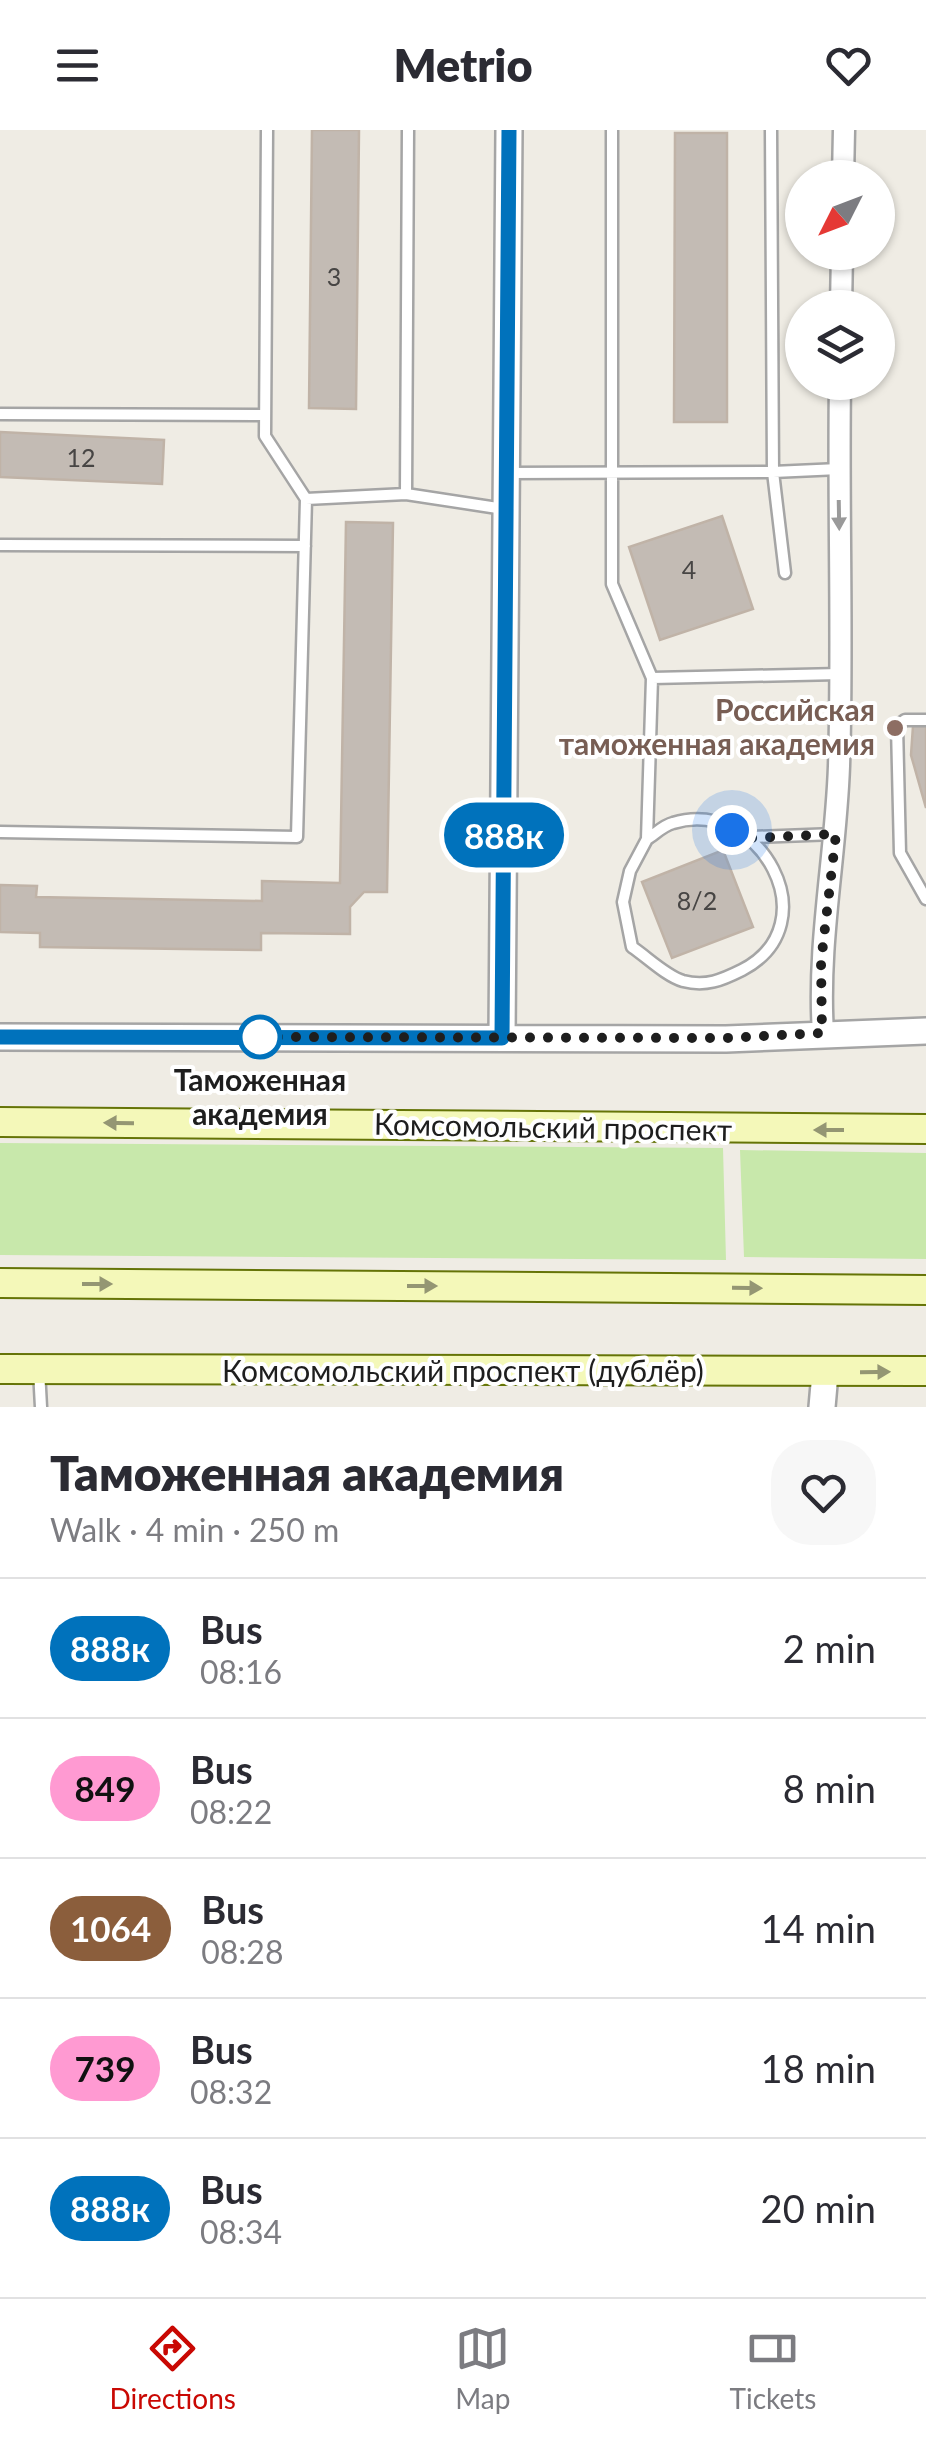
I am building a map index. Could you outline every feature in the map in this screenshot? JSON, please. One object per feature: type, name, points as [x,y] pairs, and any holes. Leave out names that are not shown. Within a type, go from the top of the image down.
[{"type":"main road","name":"Комсомольский проспект","points":[[0,1122],[926,1129]]},
{"type":"main road","points":[[0,1284],[926,1290]]},
{"type":"main road","name":"Комсомольский проспект (дублёр)","points":[[0,1369],[926,1371]]},
{"type":"street","points":[[502,1038],[509,130]]},
{"type":"street","points":[[843,160],[844,130]]},
{"type":"street","points":[[822,1033],[821,962],[836,834],[841,674],[840,400]]},
{"type":"street","points":[[894,1030],[926,1039]]},
{"type":"street","points":[[0,1037],[726,1038],[926,1031]]},
{"type":"street","points":[[822,1407],[824,1373]]},
{"type":"lane","points":[[0,832],[298,838],[306,499],[265,436],[267,130]]},
{"type":"lane","points":[[406,494],[408,130]]},
{"type":"lane","points":[[612,130],[612,584],[652,678],[646,838],[630,871],[623,902],[632,946],[681,980],[714,984],[753,964],[771,948],[784,918],[778,871],[752,838]]},
{"type":"lane","points":[[771,130],[772,472],[786,573]]},
{"type":"lane","points":[[0,414],[265,414]]},
{"type":"lane","points":[[505,473],[839,469]]},
{"type":"lane","points":[[306,499],[406,494],[504,509]]},
{"type":"lane","points":[[0,545],[305,546]]},
{"type":"lane","points":[[652,678],[841,674]]},
{"type":"lane","points":[[926,720],[905,720],[897,726],[900,853],[926,898]]},
{"type":"lane","points":[[646,838],[674,822],[711,823],[752,838],[836,834]]},
{"type":"lane","points":[[39,1369],[41,1407]]},
{"type":"green space","points":[[0,1143],[723,1148],[726,1260],[0,1255]]},
{"type":"green space","points":[[740,1150],[926,1153],[926,1259],[744,1257]]},
{"type":"building","points":[[312,130],[359,130],[356,409],[309,408]]},
{"type":"building","points":[[675,133],[727,133],[727,422],[674,422]]},
{"type":"building","points":[[0,432],[164,440],[162,484],[0,477]]},
{"type":"building","points":[[722,516],[753,609],[660,640],[629,547]]},
{"type":"building","points":[[346,522],[393,523],[387,892],[364,892],[350,907],[350,934],[261,933],[261,950],[40,947],[40,933],[0,932],[0,885],[37,886],[36,897],[262,901],[262,881],[340,883]]},
{"type":"building","points":[[913,726],[926,726],[926,808],[911,755]]},
{"type":"building","points":[[723,850],[753,927],[672,958],[642,882]]},
{"type":"bus line","name":"888к","points":[[0,1037],[502,1038],[509,130]]},
{"type":"place","name":"Российская таможенная академия","points":[[895,728]]},
{"type":"place","name":"Таможенная академия","points":[[260,1037]]},
{"type":"route","points":[[260,1037],[726,1038],[822,1033],[821,962],[836,834],[752,838],[732,830]]}]
